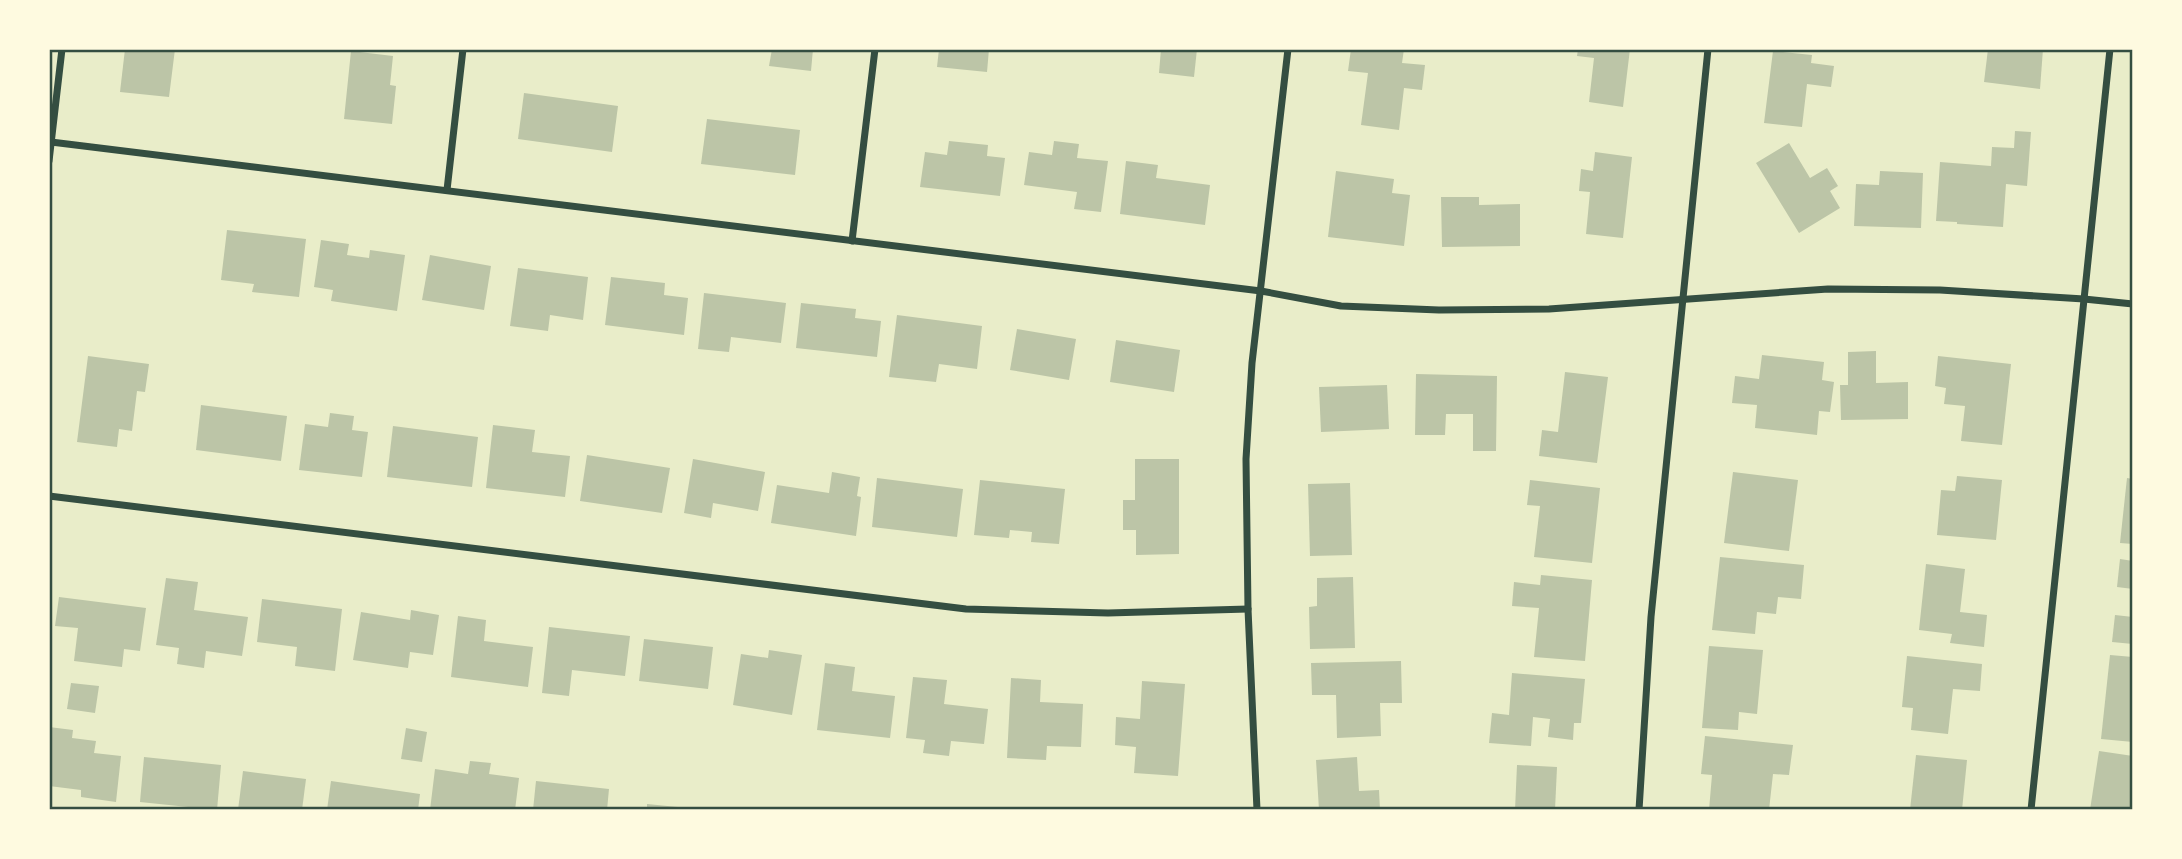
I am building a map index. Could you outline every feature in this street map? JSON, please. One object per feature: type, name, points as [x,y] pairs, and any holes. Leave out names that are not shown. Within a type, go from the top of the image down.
[{"type":"street","points":[[49,161],[62,49]]},
{"type":"street","points":[[447,190],[463,49]]},
{"type":"street","points":[[852,241],[874,49]]},
{"type":"street","points":[[1257,810],[1248,609],[1245,459],[1252,363],[1289,49]]},
{"type":"street","points":[[1639,810],[1651,617],[1708,49]]},
{"type":"street","points":[[2031,810],[2110,49]]},
{"type":"street","points":[[51,142],[1261,292],[1341,306],[1439,310],[1549,309],[1828,289],[1940,290],[2133,304]]},
{"type":"street","points":[[49,496],[966,609],[1108,613],[1248,609]]},
{"type":"building","points":[[125,49],[175,49],[169,97],[120,92]]},
{"type":"building","points":[[772,49],[813,49],[811,71],[769,66]]},
{"type":"building","points":[[939,49],[989,49],[987,72],[937,67]]},
{"type":"building","points":[[1161,49],[1197,49],[1194,77],[1159,73]]},
{"type":"building","points":[[1351,49],[1404,49],[1402,63],[1425,65],[1422,90],[1404,88],[1399,130],[1361,125],[1368,73],[1348,71]]},
{"type":"building","points":[[1578,49],[1630,49],[1623,107],[1589,102],[1594,58],[1577,56]]},
{"type":"building","points":[[1988,49],[2043,49],[2040,89],[1984,82]]},
{"type":"building","points":[[351,51],[393,56],[390,85],[396,86],[392,124],[344,119]]},
{"type":"building","points":[[1773,51],[1812,55],[1811,63],[1834,66],[1831,87],[1807,84],[1802,127],[1764,123]]},
{"type":"building","points":[[524,93],[618,106],[612,152],[518,139]]},
{"type":"building","points":[[707,119],[800,130],[795,175],[701,164]]},
{"type":"building","points":[[2015,131],[2031,132],[2027,186],[2006,184],[2003,227],[1936,221],[1940,162],[1991,166],[1992,147],[2014,148]]},
{"type":"building","points":[[949,141],[988,145],[987,156],[1005,158],[1000,196],[920,187],[925,152],[947,155]]},
{"type":"building","points":[[1054,141],[1079,144],[1077,158],[1108,161],[1101,212],[1074,209],[1077,192],[1024,185],[1029,152],[1052,155]]},
{"type":"building","points":[[1789,143],[1810,178],[1827,168],[1838,186],[1830,191],[1840,208],[1799,233],[1756,163]]},
{"type":"building","points":[[1595,152],[1632,157],[1623,238],[1586,234],[1590,192],[1579,191],[1581,169],[1593,171]]},
{"type":"building","points":[[1126,161],[1158,165],[1156,178],[1210,185],[1205,225],[1120,214]]},
{"type":"building","points":[[1336,171],[1394,179],[1392,193],[1410,195],[1404,246],[1328,237]]},
{"type":"building","points":[[1880,171],[1923,173],[1921,228],[1854,226],[1856,184],[1879,185]]},
{"type":"building","points":[[1441,197],[1479,197],[1479,205],[1520,204],[1520,246],[1442,247]]},
{"type":"building","points":[[227,230],[306,239],[299,297],[252,292],[254,284],[221,280]]},
{"type":"building","points":[[321,240],[349,244],[347,255],[369,258],[370,250],[405,255],[397,311],[331,301],[333,290],[314,287]]},
{"type":"building","points":[[430,255],[491,266],[484,310],[422,300]]},
{"type":"building","points":[[518,268],[588,277],[583,320],[550,315],[548,331],[510,326]]},
{"type":"building","points":[[611,277],[665,283],[664,295],[688,298],[684,335],[605,325]]},
{"type":"building","points":[[704,293],[786,303],[781,343],[731,337],[729,352],[698,349]]},
{"type":"building","points":[[801,303],[856,309],[855,318],[881,321],[877,357],[796,348]]},
{"type":"building","points":[[897,315],[982,326],[977,369],[939,364],[936,382],[889,377]]},
{"type":"building","points":[[1017,329],[1076,339],[1069,380],[1010,370]]},
{"type":"building","points":[[1116,340],[1180,350],[1174,392],[1110,382]]},
{"type":"building","points":[[1876,351],[1876,383],[1908,382],[1908,419],[1841,420],[1840,385],[1848,385],[1848,352]]},
{"type":"building","points":[[1762,355],[1824,362],[1822,380],[1834,382],[1830,412],[1819,411],[1817,435],[1755,428],[1757,405],[1732,403],[1735,376],[1759,379]]},
{"type":"building","points":[[88,356],[149,364],[145,392],[137,391],[132,431],[119,429],[117,447],[77,442]]},
{"type":"building","points":[[1938,356],[2011,364],[2002,445],[1961,441],[1965,406],[1944,404],[1946,388],[1935,386]]},
{"type":"building","points":[[1565,372],[1608,377],[1597,463],[1539,456],[1542,430],[1558,432]]},
{"type":"building","points":[[1416,374],[1497,376],[1496,451],[1473,451],[1473,414],[1446,414],[1445,435],[1415,435]]},
{"type":"building","points":[[1387,385],[1389,429],[1321,432],[1319,387]]},
{"type":"building","points":[[201,405],[287,416],[281,461],[196,450]]},
{"type":"building","points":[[330,413],[354,416],[352,430],[368,432],[362,477],[299,470],[305,424],[328,427]]},
{"type":"building","points":[[493,425],[535,430],[532,452],[570,456],[565,497],[486,488]]},
{"type":"building","points":[[393,426],[478,437],[472,487],[387,477]]},
{"type":"building","points":[[587,455],[670,468],[662,513],[580,501]]},
{"type":"building","points":[[693,459],[765,472],[758,511],[713,503],[711,518],[684,513]]},
{"type":"building","points":[[1135,459],[1179,459],[1179,554],[1136,555],[1136,530],[1123,530],[1123,500],[1135,500]]},
{"type":"building","points":[[832,472],[860,477],[857,496],[861,497],[856,536],[771,523],[777,485],[829,493]]},
{"type":"building","points":[[1733,472],[1798,480],[1789,551],[1724,543]]},
{"type":"building","points":[[1957,476],[2002,480],[1996,540],[1937,535],[1941,490],[1955,491]]},
{"type":"building","points":[[877,478],[963,489],[957,537],[872,527]]},
{"type":"building","points":[[2127,478],[2133,479],[2133,544],[2120,543]]},
{"type":"building","points":[[980,480],[1065,489],[1059,544],[1031,542],[1032,532],[1010,530],[1009,538],[974,535]]},
{"type":"building","points":[[1530,480],[1600,488],[1592,563],[1534,557],[1540,506],[1527,505]]},
{"type":"building","points":[[1350,483],[1352,555],[1310,556],[1308,484]]},
{"type":"building","points":[[1720,557],[1804,565],[1801,599],[1778,597],[1776,614],[1757,612],[1755,634],[1712,630]]},
{"type":"building","points":[[2120,559],[2133,561],[2133,589],[2117,587]]},
{"type":"building","points":[[1926,564],[1965,569],[1960,612],[1987,615],[1984,647],[1950,643],[1952,634],[1919,630]]},
{"type":"building","points":[[1541,575],[1592,580],[1585,661],[1534,657],[1539,608],[1512,606],[1514,582],[1540,585]]},
{"type":"building","points":[[1353,577],[1355,648],[1310,649],[1309,607],[1317,606],[1317,578]]},
{"type":"building","points":[[166,578],[198,582],[194,610],[248,617],[242,656],[206,651],[204,668],[177,664],[179,648],[156,645]]},
{"type":"building","points":[[59,597],[146,608],[140,651],[124,649],[122,667],[74,661],[78,628],[55,626]]},
{"type":"building","points":[[262,599],[342,609],[335,671],[295,666],[297,647],[257,642]]},
{"type":"building","points":[[411,610],[439,615],[433,655],[410,652],[408,668],[353,660],[361,612],[410,620]]},
{"type":"building","points":[[2115,615],[2133,617],[2133,644],[2112,642]]},
{"type":"building","points":[[458,616],[486,620],[484,641],[533,647],[528,687],[451,677]]},
{"type":"building","points":[[549,627],[630,636],[625,676],[572,670],[569,696],[542,693]]},
{"type":"building","points":[[644,639],[713,647],[708,689],[639,681]]},
{"type":"building","points":[[1709,646],[1763,650],[1757,714],[1739,712],[1738,730],[1702,728]]},
{"type":"building","points":[[769,650],[802,655],[792,715],[733,705],[741,654],[768,658]]},
{"type":"building","points":[[2110,655],[2133,657],[2133,742],[2101,739]]},
{"type":"building","points":[[1907,656],[1982,664],[1980,691],[1953,689],[1948,734],[1911,730],[1913,708],[1902,707]]},
{"type":"building","points":[[1401,661],[1402,703],[1380,703],[1381,736],[1337,738],[1336,695],[1312,695],[1311,663]]},
{"type":"building","points":[[825,663],[855,667],[852,691],[895,696],[890,738],[817,730]]},
{"type":"building","points":[[1512,673],[1585,679],[1581,723],[1574,723],[1573,740],[1548,737],[1550,719],[1533,717],[1531,746],[1489,743],[1492,713],[1509,715]]},
{"type":"building","points":[[913,677],[947,680],[944,704],[988,709],[984,744],[951,741],[949,756],[923,753],[925,740],[906,738]]},
{"type":"building","points":[[1011,678],[1041,680],[1040,702],[1083,704],[1081,747],[1047,746],[1046,760],[1007,758]]},
{"type":"building","points":[[1142,681],[1185,684],[1178,776],[1134,773],[1136,747],[1115,745],[1116,717],[1140,719]]},
{"type":"building","points":[[71,683],[99,686],[95,713],[67,709]]},
{"type":"building","points":[[49,727],[73,730],[72,738],[96,741],[94,753],[121,756],[116,802],[81,797],[81,790],[49,786]]},
{"type":"building","points":[[406,728],[427,732],[422,762],[401,759]]},
{"type":"building","points":[[1705,736],[1793,745],[1789,775],[1773,774],[1769,810],[1709,810],[1712,775],[1701,774]]},
{"type":"building","points":[[2099,751],[2133,756],[2133,810],[2090,810]]},
{"type":"building","points":[[1916,755],[1967,760],[1962,810],[1910,810]]},
{"type":"building","points":[[144,757],[221,765],[217,810],[140,802]]},
{"type":"building","points":[[1357,757],[1359,791],[1379,790],[1380,810],[1319,810],[1316,760]]},
{"type":"building","points":[[470,761],[491,763],[489,774],[519,778],[515,810],[430,810],[435,769],[468,774]]},
{"type":"building","points":[[1517,765],[1557,767],[1555,810],[1515,810]]},
{"type":"building","points":[[243,771],[306,779],[302,810],[238,810]]},
{"type":"building","points":[[331,781],[420,794],[418,810],[327,810]]},
{"type":"building","points":[[536,781],[609,789],[607,810],[533,810]]},
{"type":"building","points":[[647,804],[688,808],[688,810],[647,810]]}]
